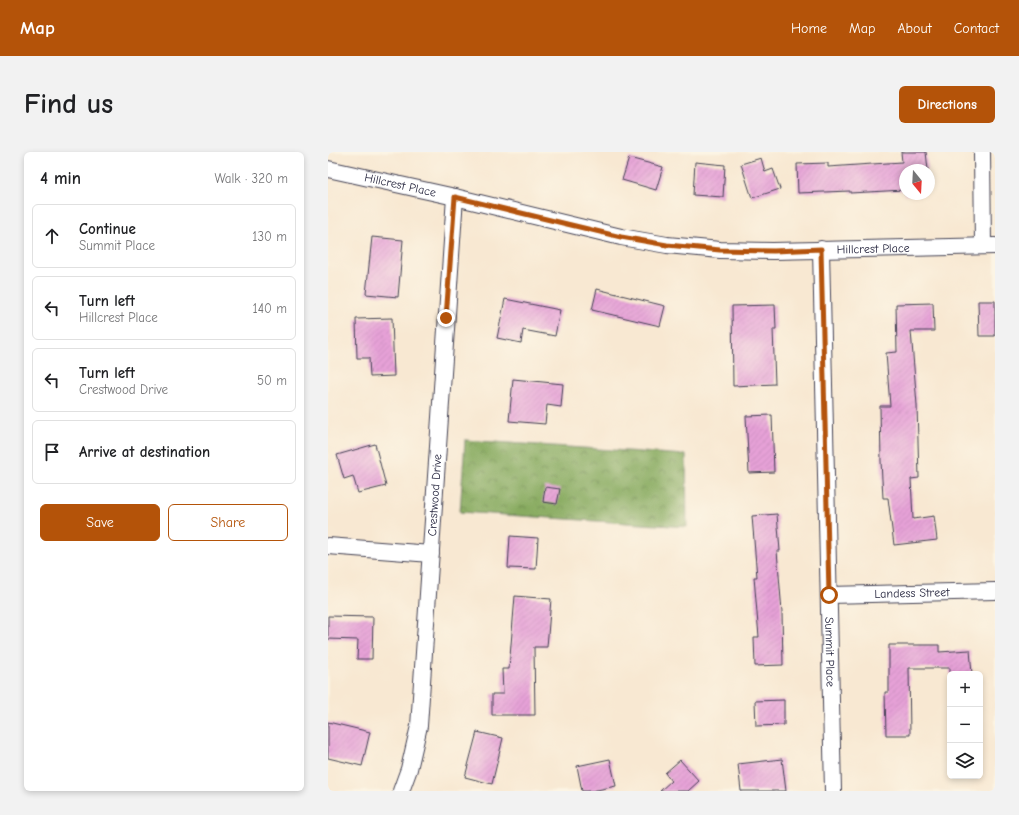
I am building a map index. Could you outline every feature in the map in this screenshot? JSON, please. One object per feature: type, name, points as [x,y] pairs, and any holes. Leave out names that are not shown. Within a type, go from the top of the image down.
[{"type":"street","points":[[982,152],[989,246]]},
{"type":"street","name":"Hillcrest Place","points":[[328,168],[621,237],[667,245],[720,250],[774,251],[989,246]]},
{"type":"street","name":"Crestwood Drive","points":[[401,791],[410,769],[418,726],[455,197]]},
{"type":"street","name":"Summit Place","points":[[821,249],[833,791]]},
{"type":"street","points":[[328,546],[431,554]]},
{"type":"street","name":"Landess Street","points":[[829,595],[995,591]]},
{"type":"green space","points":[[465,440],[686,455],[687,527],[460,512]]},
{"type":"building","points":[[901,152],[926,152],[927,164],[899,164],[899,190],[850,193],[850,191],[798,193],[797,164],[828,163],[828,167],[902,162]]},
{"type":"building","points":[[629,158],[663,167],[656,190],[622,180]]},
{"type":"building","points":[[761,158],[765,172],[773,169],[780,189],[752,198],[741,164]]},
{"type":"building","points":[[695,162],[725,165],[723,197],[693,195]]},
{"type":"building","points":[[372,237],[403,240],[398,297],[366,294]]},
{"type":"building","points":[[597,289],[665,306],[660,326],[592,310]]},
{"type":"building","points":[[505,299],[560,310],[555,336],[523,330],[521,343],[497,338]]},
{"type":"building","points":[[978,301],[995,301],[995,336],[979,336]]},
{"type":"building","points":[[933,303],[934,331],[911,331],[917,405],[919,478],[911,479],[913,519],[934,516],[937,540],[894,545],[888,498],[883,498],[881,461],[880,406],[890,406],[886,353],[897,352],[896,304]]},
{"type":"building","points":[[775,305],[776,329],[773,329],[775,384],[733,386],[732,306]]},
{"type":"building","points":[[392,318],[394,376],[370,377],[369,358],[357,358],[356,319]]},
{"type":"building","points":[[513,379],[563,384],[561,407],[547,405],[545,424],[509,421]]},
{"type":"building","points":[[772,415],[774,472],[749,473],[746,416]]},
{"type":"building","points":[[375,444],[386,486],[358,493],[353,476],[344,479],[337,455]]},
{"type":"building","points":[[545,487],[560,489],[557,504],[543,502]]},
{"type":"building","points":[[777,514],[780,551],[777,551],[782,612],[783,665],[755,666],[754,637],[759,637],[754,577],[757,577],[752,516]]},
{"type":"building","points":[[510,536],[538,538],[536,569],[508,568]]},
{"type":"building","points":[[515,596],[551,599],[547,647],[534,647],[535,715],[492,715],[492,694],[503,694],[502,669],[509,669]]},
{"type":"building","points":[[328,616],[373,617],[372,659],[357,659],[358,640],[328,639]]},
{"type":"building","points":[[889,645],[939,645],[939,652],[970,650],[972,671],[950,671],[950,668],[909,668],[910,735],[886,735],[885,692],[889,692]]},
{"type":"building","points":[[784,700],[784,725],[756,726],[755,701]]},
{"type":"building","points":[[328,722],[370,732],[362,766],[328,758]]},
{"type":"building","points":[[477,732],[503,738],[492,784],[465,777]]},
{"type":"building","points":[[610,759],[616,786],[592,791],[582,791],[577,766]]},
{"type":"building","points":[[782,759],[786,791],[741,791],[738,764]]},
{"type":"building","points":[[680,760],[699,781],[688,791],[660,791],[671,781],[665,773]]},
{"type":"route","points":[[446,318],[455,197],[621,237],[667,245],[720,250],[774,251],[821,249],[829,595]]}]
